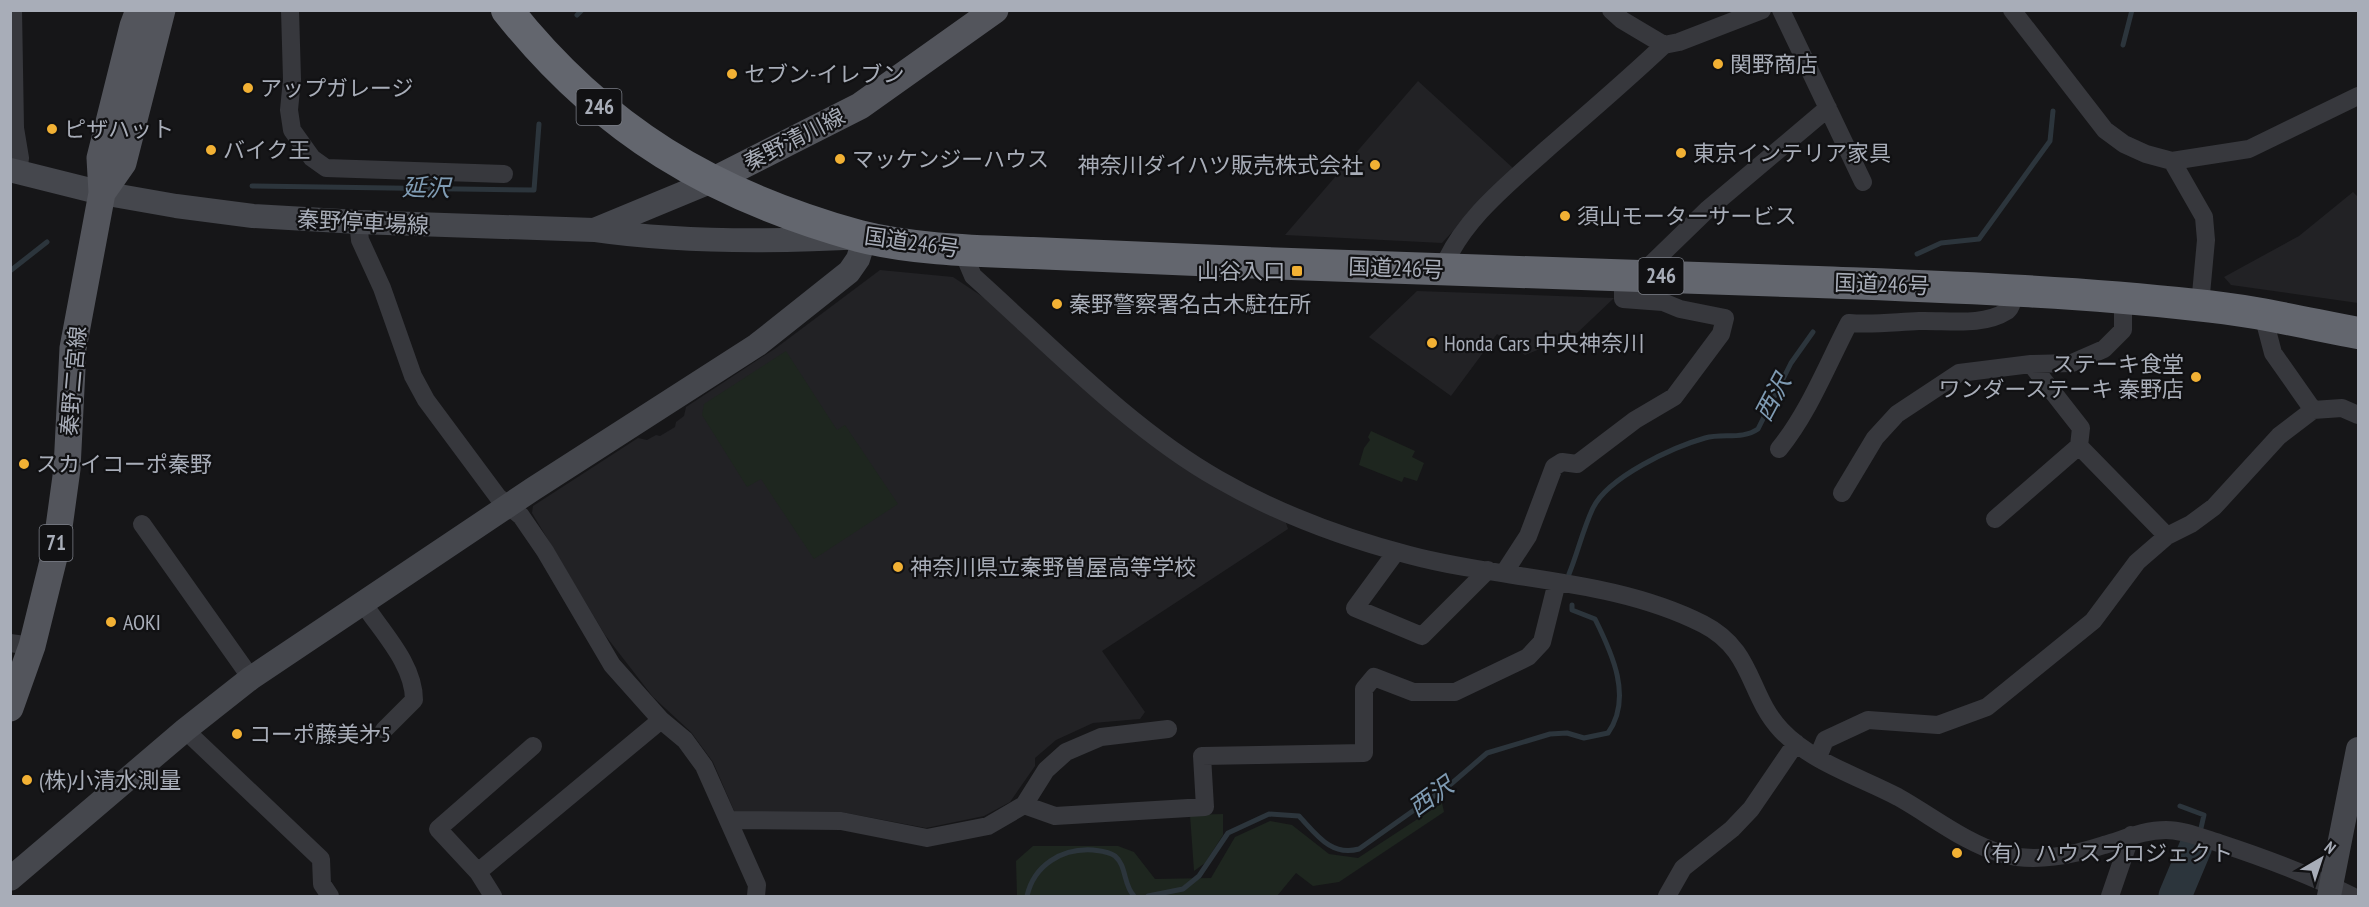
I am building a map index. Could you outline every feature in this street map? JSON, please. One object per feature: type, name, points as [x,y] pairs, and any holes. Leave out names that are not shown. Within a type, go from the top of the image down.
[{"type":"highway","name":"国道246号","points":[[507,10],[541,54],[615,121],[666,156],[710,182],[795,215],[865,237],[962,250],[1442,270],[2014,289],[2200,305],[2358,333]]},
{"type":"main road","name":"71","points":[[102,193],[123,163],[162,10]]},
{"type":"main road","name":"秦野清川線","points":[[710,182],[860,106],[995,10]]},
{"type":"main road","name":"71","points":[[102,193],[100,158],[134,16]]},
{"type":"main road","name":"秦野二宮線","points":[[10,708],[21,644],[56,549],[67,469],[73,348],[102,193]]},
{"type":"street","points":[[13,10],[15,128],[20,158],[14,171]]},
{"type":"street","points":[[290,10],[292,130],[312,158],[326,168],[333,169],[504,174]]},
{"type":"street","points":[[1611,10],[1622,20],[1664,45]]},
{"type":"street","points":[[1442,270],[1450,250],[1465,229],[1504,188],[1664,45],[1679,42],[1762,10]]},
{"type":"street","points":[[1781,10],[1863,182]]},
{"type":"street","points":[[2012,10],[2105,130],[2124,144],[2145,154],[2172,161],[2248,149],[2358,96]]},
{"type":"street","points":[[1396,552],[1355,608],[1422,636],[1496,571],[1528,536],[1554,467],[1562,462],[1577,464],[1635,420],[1674,397],[1721,334],[1725,318],[1680,309],[1663,302],[1623,299],[1632,275],[1828,108]]},
{"type":"street","points":[[2172,161],[2204,217],[2206,240],[2200,305]]},
{"type":"street","name":"秦野停車場線","points":[[14,171],[102,193],[253,216],[594,230],[710,182]]},
{"type":"street","points":[[358,222],[360,240],[382,288],[417,384],[453,438],[498,497],[521,516],[545,551],[612,665],[661,720],[685,740],[704,766],[730,820],[737,845],[757,885],[756,897]]},
{"type":"street","points":[[10,879],[185,730],[251,678],[508,506],[757,345],[849,272],[858,260],[865,237],[817,240],[671,238],[594,230]]},
{"type":"street","points":[[962,250],[973,276],[1141,426],[1217,479],[1321,528],[1396,552],[1600,589],[1704,624],[1722,636],[1740,654],[1766,708],[1779,729],[1796,743],[1818,757],[1901,799],[1978,844],[2004,854],[2027,858],[2069,854],[2105,845],[2131,835],[2165,830],[2190,834],[2258,856],[2338,893],[2358,749]]},
{"type":"street","points":[[1779,448],[1797,423],[1849,323],[1879,326],[1919,321],[1979,321],[2007,311],[2012,305],[2014,289]]},
{"type":"street","points":[[1842,493],[1875,438],[1897,414],[1959,373],[2031,364],[2072,363],[2104,350],[2123,330],[2123,298]]},
{"type":"street","points":[[2263,315],[2273,353],[2313,410]]},
{"type":"street","points":[[1995,519],[2079,446],[2081,428],[2031,364]]},
{"type":"street","points":[[1818,757],[1826,740],[1868,720],[1938,725],[1987,707],[2093,621],[2137,562],[2167,536],[2192,524],[2214,507],[2279,436],[2313,410],[2342,408],[2358,415]]},
{"type":"street","points":[[2079,446],[2167,536]]},
{"type":"street","points":[[142,524],[251,678]]},
{"type":"street","points":[[1024,805],[1055,816],[1205,807],[1202,756],[1364,753],[1364,689],[1374,677],[1413,693],[1455,692],[1528,657],[1542,642],[1557,582]]},
{"type":"street","points":[[363,603],[406,668],[414,686],[414,700],[384,730]]},
{"type":"street","points":[[478,872],[661,720]]},
{"type":"street","points":[[730,820],[841,821],[927,838],[988,826],[1024,805],[1046,770],[1066,752],[1101,737],[1168,729]]},
{"type":"street","points":[[185,730],[321,859],[321,893]]},
{"type":"street","points":[[1667,897],[1683,868],[1732,829],[1751,808],[1796,743]]},
{"type":"street","points":[[493,897],[478,872],[438,829],[534,746]]},
{"type":"street","points":[[2110,897],[2131,835]]},
{"type":"shaded area","points":[[1418,81],[1514,169],[1491,190],[1442,243],[1285,235]]},
{"type":"shaded area","points":[[2353,192],[2358,197],[2358,303],[2231,285],[2224,277],[2299,236]]},
{"type":"shaded area","name":"神奈川県立秦野曽屋高等学校","points":[[880,270],[953,277],[989,301],[1147,440],[1285,520],[1288,529],[1102,651],[1145,712],[1140,719],[1093,723],[1056,740],[1035,758],[1035,766],[1010,802],[984,816],[926,828],[841,812],[735,813],[713,762],[691,732],[653,697],[605,635],[532,513],[533,506],[638,438],[647,440],[656,435],[660,436],[675,427],[676,422],[684,416],[686,407],[776,348]]},
{"type":"shaded area","points":[[1417,291],[1614,298],[1575,335],[1525,355],[1497,334],[1451,396],[1369,337]]},
{"type":"shaded area","points":[[786,351],[837,430],[845,425],[898,504],[814,559],[761,479],[747,487],[702,415],[704,404]]},
{"type":"shaded area","points":[[1371,431],[1415,451],[1412,457],[1424,463],[1417,481],[1404,477],[1402,482],[1359,465],[1364,448],[1370,440],[1368,437]]},
{"type":"shaded area","points":[[1442,803],[1444,812],[1339,882],[1313,886],[1296,873],[1277,896],[1017,896],[1016,861],[1033,846],[1118,846],[1134,852],[1155,879],[1211,878],[1235,837],[1270,821],[1292,825],[1329,854],[1358,858]]},
{"type":"shaded area","points":[[1223,814],[1223,835],[1205,863],[1194,871],[1190,815]]},
{"type":"waterway","name":"延沢","points":[[577,15],[582,10]]},
{"type":"waterway","name":"西沢","points":[[2123,45],[2132,10]]},
{"type":"waterway","name":"西沢","points":[[1917,254],[1941,243],[1979,239],[2050,141],[2053,111]]},
{"type":"waterway","name":"延沢","points":[[252,186],[534,190],[539,124]]},
{"type":"waterway","name":"延沢","points":[[10,271],[47,242]]},
{"type":"waterway","name":"西沢","points":[[1569,574],[1589,516],[1601,496],[1612,485],[1676,448],[1705,438],[1745,434],[1758,429],[1791,363],[1813,332]]},
{"type":"waterway","name":"西沢","points":[[1148,896],[1183,889],[1199,876],[1228,833],[1269,814],[1299,816],[1332,847],[1349,851],[1359,849],[1451,784],[1487,753],[1550,734],[1567,733],[1584,738],[1608,733],[1619,705],[1617,676],[1613,661],[1595,619],[1572,610],[1572,605]]},
{"type":"waterway","points":[[2180,806],[2204,815],[2201,828]]},
{"type":"waterway","points":[[2175,896],[2196,846]]},
{"type":"waterway","name":"西沢","points":[[1027,896],[1036,875],[1043,867],[1060,856],[1082,850],[1110,853],[1115,856],[1119,860],[1128,887],[1134,896]]},
{"type":"place","name":"関野商店","points":[[1718,64]]},
{"type":"place","name":"セブン-イレブン","points":[[732,74]]},
{"type":"place","name":"アップガレージ","points":[[248,88]]},
{"type":"place","name":"ピザハット","points":[[52,129]]},
{"type":"place","name":"バイク王","points":[[211,150]]},
{"type":"place","name":"東京インテリア家具","points":[[1681,153]]},
{"type":"place","name":"マッケンジーハウス","points":[[840,159]]},
{"type":"place","name":"神奈川ダイハツ販売株式会社","points":[[1375,165]]},
{"type":"place","name":"須山モーターサービス","points":[[1565,216]]},
{"type":"place","name":"山谷入口","points":[[1297,271]]},
{"type":"place","name":"秦野警察署名古木駐在所","points":[[1057,304]]},
{"type":"place","name":"Honda Cars 中央神奈川","points":[[1432,343]]},
{"type":"place","name":"ステーキ食堂 ワンダーステーキ 秦野店","points":[[2196,377]]},
{"type":"place","name":"スカイコーポ秦野","points":[[24,464]]},
{"type":"place","name":"神奈川県立秦野曽屋高等学校","points":[[898,567]]},
{"type":"place","name":"AOKI","points":[[111,622]]},
{"type":"place","name":"コーポ藤美㐧5","points":[[237,734]]},
{"type":"place","name":"(株)小清水測量","points":[[27,780]]},
{"type":"place","name":"（有）ハウスプロジェクト","points":[[1957,853]]}]
